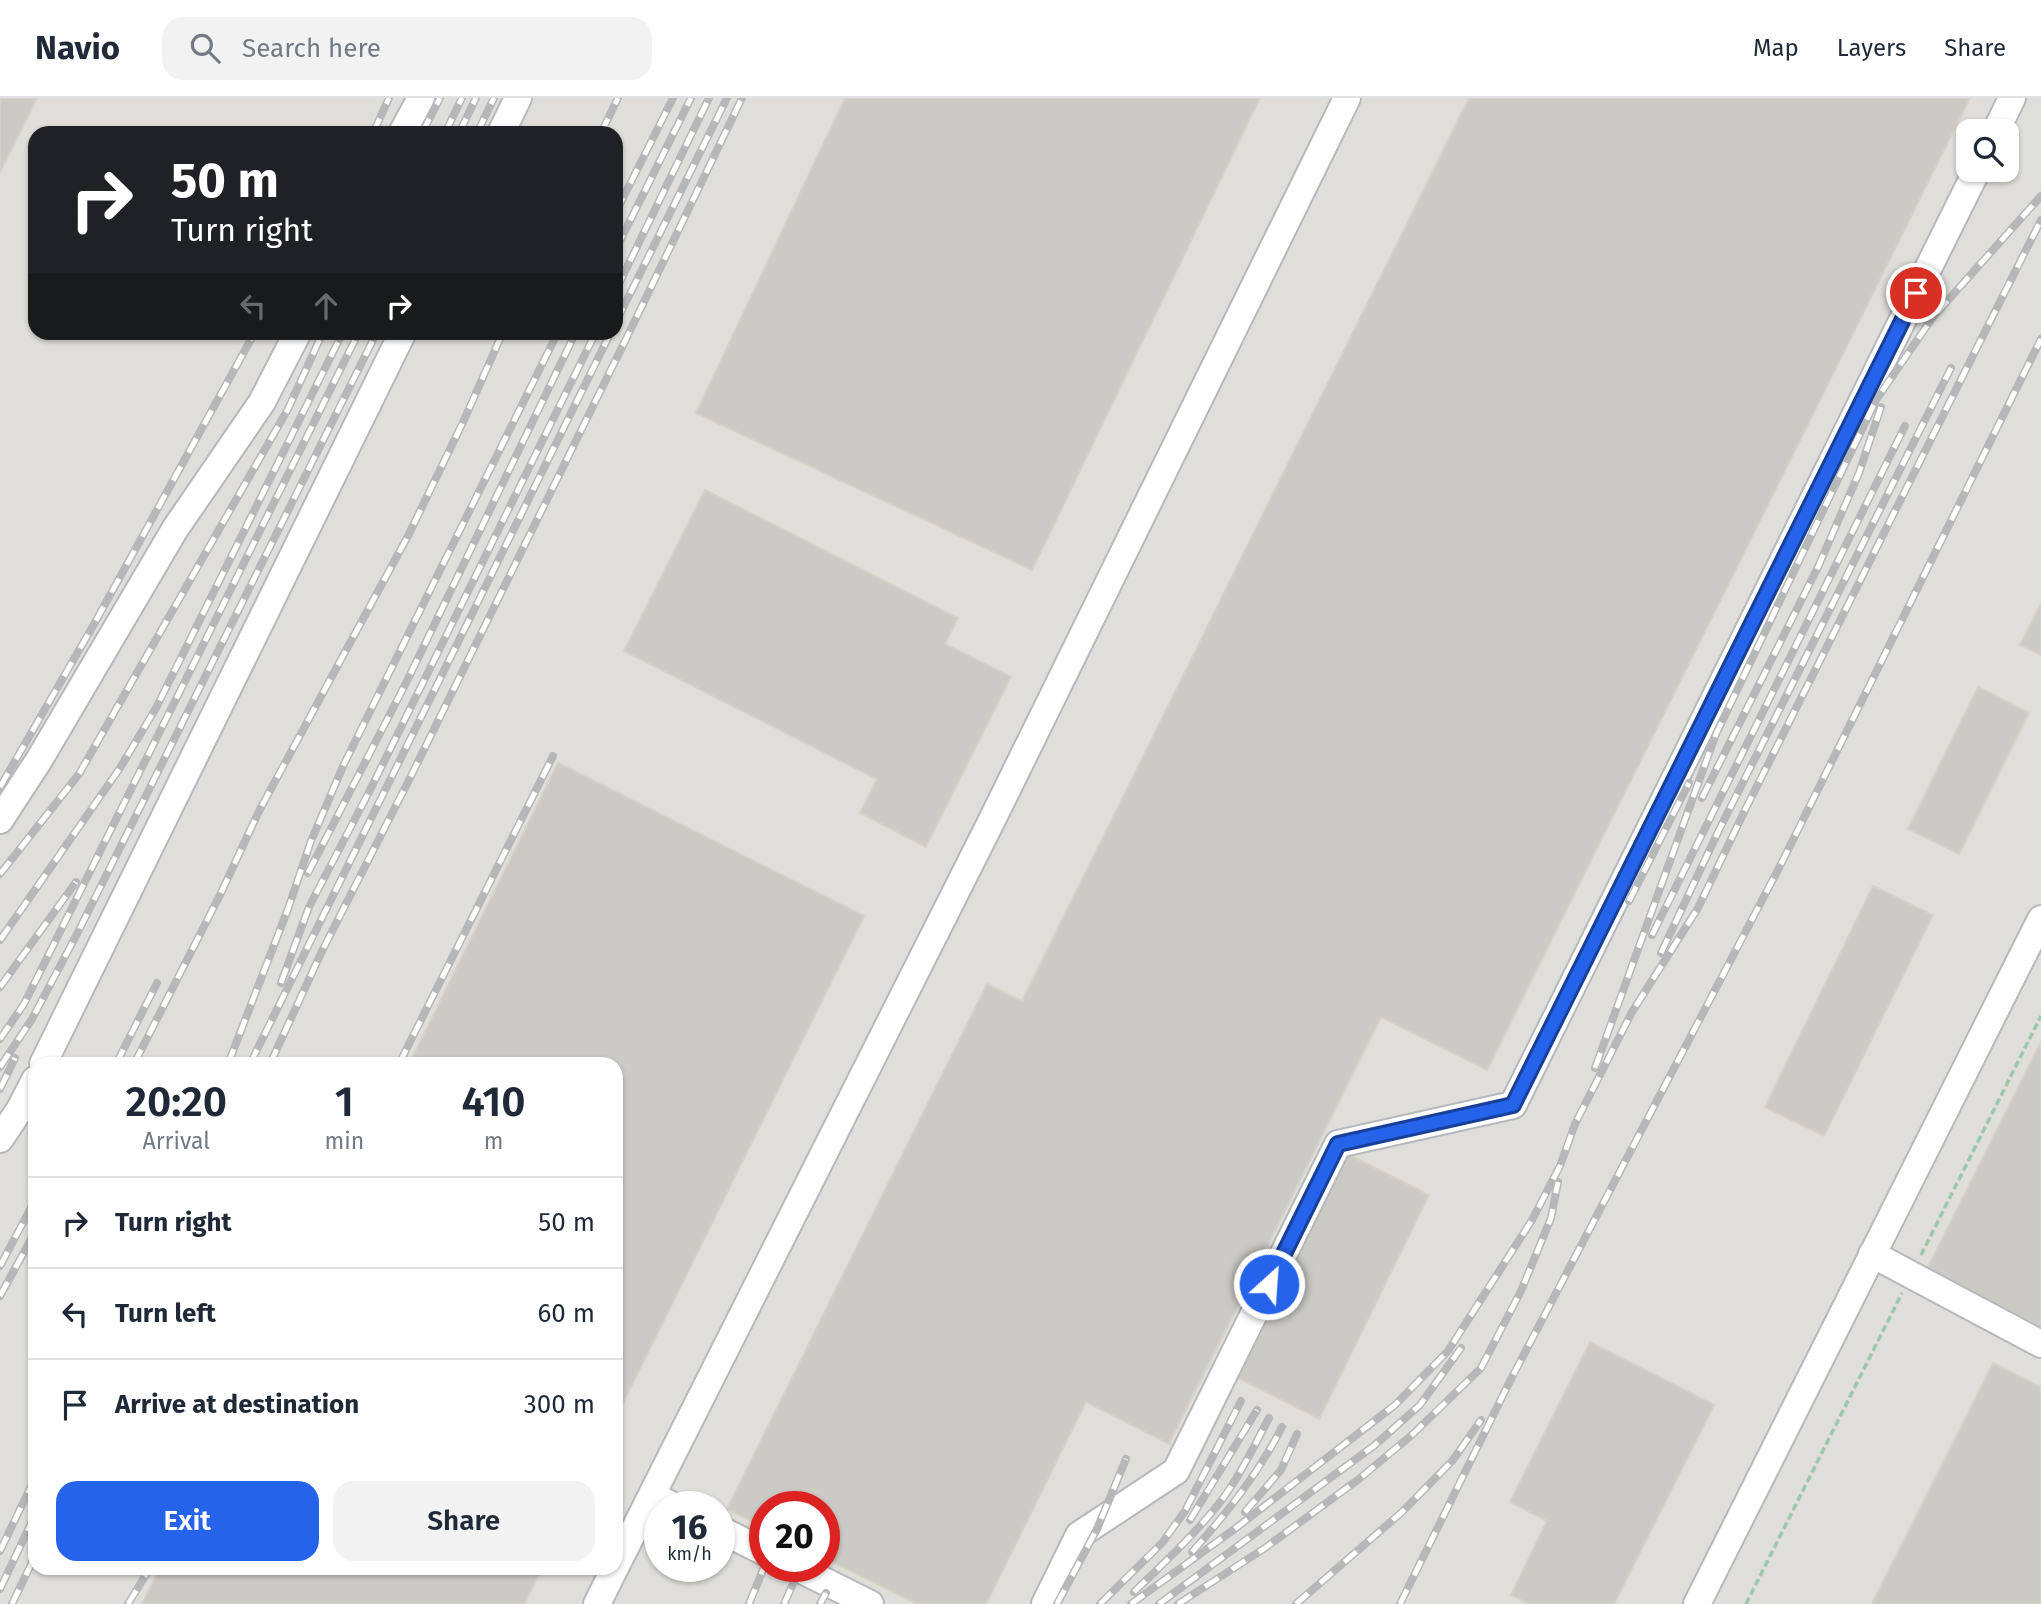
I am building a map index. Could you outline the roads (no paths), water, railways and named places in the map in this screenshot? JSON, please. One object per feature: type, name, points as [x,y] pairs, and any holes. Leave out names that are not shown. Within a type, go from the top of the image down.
[{"type":"lane","points":[[406,126],[421,98]]},
{"type":"lane","points":[[504,126],[518,98]]},
{"type":"lane","points":[[669,1491],[990,824],[1347,98]]},
{"type":"lane","points":[[2002,119],[2012,98]]},
{"type":"lane","points":[[1045,1604],[1079,1535],[1176,1471],[1338,1144],[1513,1105],[1971,182]]},
{"type":"lane","points":[[0,820],[39,760],[175,529],[262,402],[294,340]]},
{"type":"lane","points":[[46,1057],[399,340]]},
{"type":"lane","points":[[1697,1604],[2041,919]]},
{"type":"lane","points":[[0,1139],[28,1094]]},
{"type":"lane","points":[[1872,1254],[2041,1343]]},
{"type":"lane","points":[[623,1557],[644,1528]]},
{"type":"lane","points":[[597,1604],[612,1575]]},
{"type":"lane","points":[[826,1582],[870,1604]]},
{"type":"railway","points":[[376,126],[389,98]]},
{"type":"railway","points":[[426,126],[440,98]]},
{"type":"railway","points":[[448,126],[462,98]]},
{"type":"railway","points":[[462,126],[476,98]]},
{"type":"railway","points":[[480,126],[494,98]]},
{"type":"railway","points":[[604,126],[618,98]]},
{"type":"railway","points":[[623,198],[673,98]]},
{"type":"railway","points":[[623,235],[691,98]]},
{"type":"railway","points":[[623,276],[709,98]]},
{"type":"railway","points":[[623,308],[727,98]]},
{"type":"railway","points":[[273,1057],[322,951],[409,780],[742,98]]},
{"type":"railway","points":[[1595,1068],[1716,734],[1876,400],[1933,317],[2041,196]]},
{"type":"railway","points":[[1131,1604],[1236,1528],[1395,1405],[1448,1351],[1532,1220],[1560,1166],[1575,1124],[1632,1012],[1698,908],[2041,220]]},
{"type":"railway","points":[[1400,1604],[1510,1381],[1780,866],[2041,339]]},
{"type":"railway","points":[[0,787],[93,626],[251,340]]},
{"type":"railway","points":[[0,874],[79,774],[288,409],[319,340]]},
{"type":"railway","points":[[0,940],[120,768],[156,708],[339,340]]},
{"type":"railway","points":[[0,1039],[24,1004],[355,340]]},
{"type":"railway","points":[[0,1067],[32,1019],[78,932],[373,340]]},
{"type":"railway","points":[[138,1057],[220,895],[259,811],[409,534],[499,340]]},
{"type":"railway","points":[[231,1057],[288,909],[311,841],[344,764],[554,340]]},
{"type":"railway","points":[[308,873],[407,681],[572,340]]},
{"type":"railway","points":[[281,983],[309,907],[370,790],[592,340]]},
{"type":"railway","points":[[253,1057],[607,340]]},
{"type":"railway","points":[[1661,953],[1719,830],[1951,368]]},
{"type":"railway","points":[[1702,798],[1818,567],[1859,473],[1881,407]]},
{"type":"railway","points":[[1652,935],[1905,426]]},
{"type":"railway","points":[[402,1057],[553,756]]},
{"type":"railway","points":[[1629,901],[1689,783]]},
{"type":"railway","points":[[0,987],[76,882]]},
{"type":"railway","points":[[120,1057],[157,983]]},
{"type":"railway","points":[[0,1089],[15,1058]]},
{"type":"railway","points":[[1178,1604],[1265,1548],[1359,1479],[1413,1434],[1481,1368],[1521,1291],[1551,1218],[1558,1182]]},
{"type":"railway","points":[[0,1266],[28,1213]]},
{"type":"railway","points":[[0,1296],[28,1245]]},
{"type":"railway","points":[[1159,1604],[1375,1445],[1420,1405],[1461,1348]]},
{"type":"railway","points":[[1100,1604],[1162,1543],[1185,1511],[1241,1401]]},
{"type":"railway","points":[[1190,1520],[1257,1410]]},
{"type":"railway","points":[[1134,1592],[1225,1496],[1269,1418]]},
{"type":"railway","points":[[1296,1604],[1402,1512],[1453,1460],[1481,1420]]},
{"type":"railway","points":[[1192,1552],[1241,1492],[1282,1427]]},
{"type":"railway","points":[[1245,1512],[1281,1470],[1297,1434]]},
{"type":"railway","points":[[1057,1604],[1097,1529],[1126,1459]]},
{"type":"railway","points":[[0,1551],[28,1493]]},
{"type":"railway","points":[[0,1589],[28,1530]]},
{"type":"railway","points":[[12,1604],[28,1571]]},
{"type":"railway","points":[[128,1604],[146,1575]]},
{"type":"railway","points":[[749,1604],[758,1582]]},
{"type":"railway","points":[[784,1604],[794,1582]]},
{"type":"railway","points":[[820,1604],[826,1593]]}]
